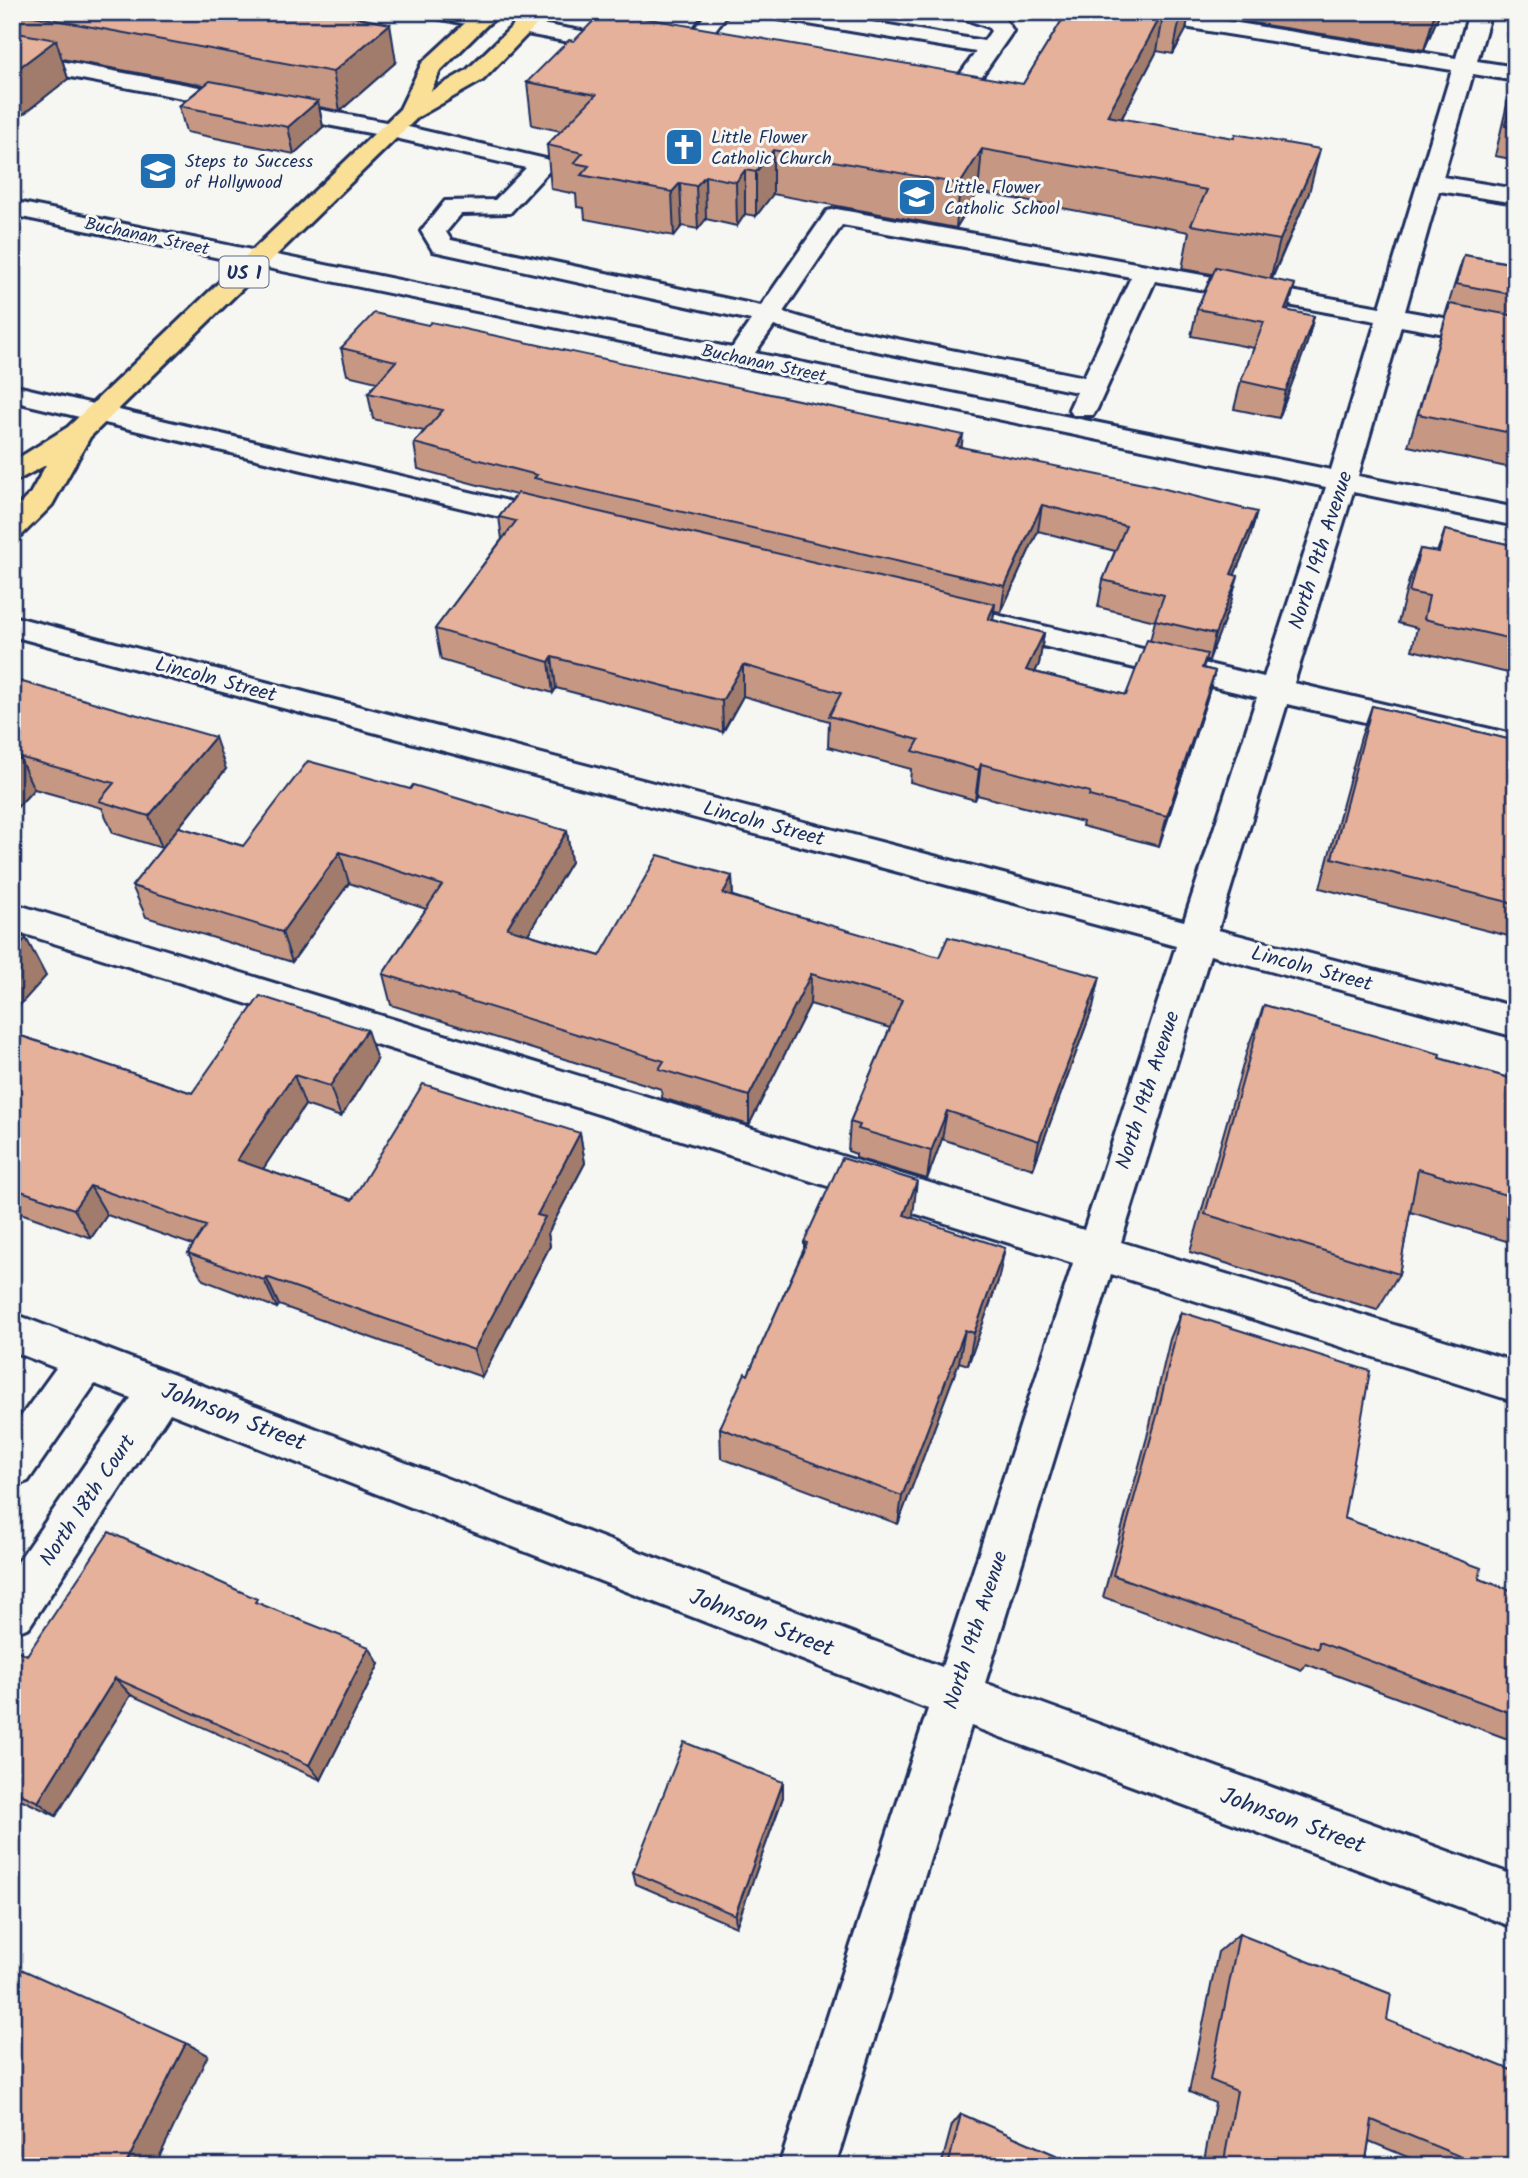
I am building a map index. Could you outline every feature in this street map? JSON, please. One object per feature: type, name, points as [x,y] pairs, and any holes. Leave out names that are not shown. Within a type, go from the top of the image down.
[{"type":"main road","name":"US 1","points":[[411,112],[430,68],[485,16]]},
{"type":"main road","name":"US 1","points":[[12,474],[88,423],[391,130],[411,112],[475,75],[531,20]]},
{"type":"main road","name":"US 1","points":[[12,529],[42,499],[88,423]]},
{"type":"street","points":[[434,12],[485,16]]},
{"type":"street","points":[[694,42],[719,12]]},
{"type":"street","points":[[772,12],[990,48]]},
{"type":"street","points":[[897,74],[964,85],[1002,31],[1000,25],[992,20],[963,12]]},
{"type":"street","points":[[1128,12],[1516,74]]},
{"type":"street","name":"North 19th Avenue","points":[[807,2166],[1195,936],[1342,481],[1480,12]]},
{"type":"street","points":[[531,20],[632,46],[645,46]]},
{"type":"street","points":[[669,44],[694,42],[723,46]]},
{"type":"street","points":[[12,59],[391,130],[542,165],[501,208],[454,206],[433,231],[442,246],[590,275],[770,316],[818,331],[1094,387]]},
{"type":"street","points":[[1430,182],[1516,196]]},
{"type":"street","name":"Buchanan Street","points":[[12,208],[1516,517]]},
{"type":"street","points":[[738,358],[770,316],[836,216],[1516,339]]},
{"type":"street","points":[[1074,426],[1146,271]]},
{"type":"street","points":[[556,320],[590,275]]},
{"type":"street","points":[[12,393],[88,423],[587,528]]},
{"type":"street","points":[[964,617],[1516,746]]},
{"type":"street","name":"Lincoln Street","points":[[12,626],[1516,1022]]},
{"type":"street","points":[[12,916],[1516,1382]]},
{"type":"street","name":"Johnson Street","points":[[12,1332],[955,1696],[1516,1902]]},
{"type":"street","points":[[12,1465],[87,1359]]},
{"type":"street","name":"North 18th Court","points":[[12,1611],[162,1388]]},
{"type":"building","points":[[12,12],[329,12],[390,24],[333,72]]},
{"type":"building","points":[[602,12],[1023,84],[1067,12],[1163,12],[1107,116],[1234,138],[1235,134],[1320,149],[1280,240],[1191,225],[1207,190],[982,149],[960,184],[773,150],[756,172],[745,170],[736,182],[705,176],[696,186],[680,183],[672,192],[581,175],[589,166],[574,163],[583,153],[547,145],[596,95],[527,82]]},
{"type":"building","points":[[12,32],[56,40],[12,73]]},
{"type":"building","points":[[1516,80],[1516,128],[1505,126]]},
{"type":"building","points":[[210,81],[318,101],[288,127],[179,106]]},
{"type":"building","points":[[1464,255],[1514,264],[1516,256],[1516,295],[1456,284]]},
{"type":"building","points":[[1216,267],[1295,284],[1285,310],[1314,316],[1286,391],[1241,381],[1264,322],[1197,309]]},
{"type":"building","points":[[1450,304],[1516,316],[1516,434],[1418,414]]},
{"type":"building","points":[[374,313],[428,325],[431,322],[963,435],[956,446],[1153,486],[1257,512],[1231,574],[1238,576],[1215,634],[1155,620],[1164,595],[1103,580],[1126,526],[1042,505],[1005,586],[534,478],[537,475],[414,443],[443,410],[368,393],[396,361],[341,348]]},
{"type":"building","points":[[518,493],[995,604],[988,619],[1044,633],[1026,670],[1126,695],[1147,640],[1207,654],[1202,668],[1215,671],[1167,816],[1089,796],[1090,792],[981,764],[979,770],[913,751],[919,740],[829,716],[841,693],[743,665],[722,701],[552,657],[549,662],[435,629],[516,521],[499,517]]},
{"type":"building","points":[[1445,530],[1516,546],[1516,640],[1424,619],[1429,596],[1409,592],[1420,549],[1439,552]]},
{"type":"building","points":[[12,679],[215,737],[149,816],[99,801],[114,783],[19,757],[12,764]]},
{"type":"building","points":[[1372,706],[1516,741],[1516,904],[1332,858]]},
{"type":"building","points":[[308,761],[410,789],[413,785],[567,831],[507,928],[600,956],[658,855],[732,876],[723,894],[939,957],[948,937],[1100,977],[1039,1141],[947,1111],[931,1151],[858,1129],[860,1125],[850,1122],[902,1000],[811,974],[749,1096],[659,1069],[664,1061],[383,974],[442,885],[340,852],[282,932],[132,886],[179,827],[243,846]]},
{"type":"building","points":[[12,933],[26,938],[12,954]]},
{"type":"building","points":[[260,996],[367,1030],[330,1086],[294,1075],[237,1160],[352,1200],[423,1084],[580,1133],[537,1215],[545,1217],[474,1350],[266,1277],[264,1280],[188,1253],[206,1226],[90,1186],[74,1209],[12,1188],[12,1033],[192,1093]]},
{"type":"building","points":[[1264,1005],[1440,1054],[1439,1058],[1516,1080],[1516,1198],[1418,1169],[1399,1274],[1205,1214]]},
{"type":"building","points":[[842,1158],[917,1181],[904,1215],[1005,1248],[974,1333],[965,1330],[902,1496],[720,1428],[745,1373],[748,1375]]},
{"type":"building","points":[[1181,1312],[1370,1371],[1344,1518],[1481,1568],[1479,1579],[1516,1592],[1516,1715],[1319,1642],[1318,1649],[1113,1575],[1158,1412]]},
{"type":"building","points":[[109,1532],[257,1599],[255,1602],[369,1647],[309,1765],[115,1678],[38,1802],[12,1790],[12,1648],[27,1655]]},
{"type":"building","points":[[684,1742],[783,1782],[735,1915],[633,1872]]},
{"type":"building","points":[[1239,1934],[1391,1994],[1387,2020],[1516,2072],[1516,2166],[1468,2166],[1469,2160],[1372,2120],[1365,2166],[1223,2166],[1237,2091],[1210,2080]]},
{"type":"building","points":[[12,1965],[186,2043],[125,2166],[12,2166]]},
{"type":"building","points":[[961,2114],[1081,2166],[948,2166]]},
{"type":"building","points":[[432,2156],[452,2166],[428,2166]]},
{"type":"place","name":"Little Flower Catholic Church","points":[[684,147]]},
{"type":"place","name":"Steps to Success of Hollywood","points":[[158,171]]},
{"type":"place","name":"Little Flower Catholic School","points":[[917,197]]}]
